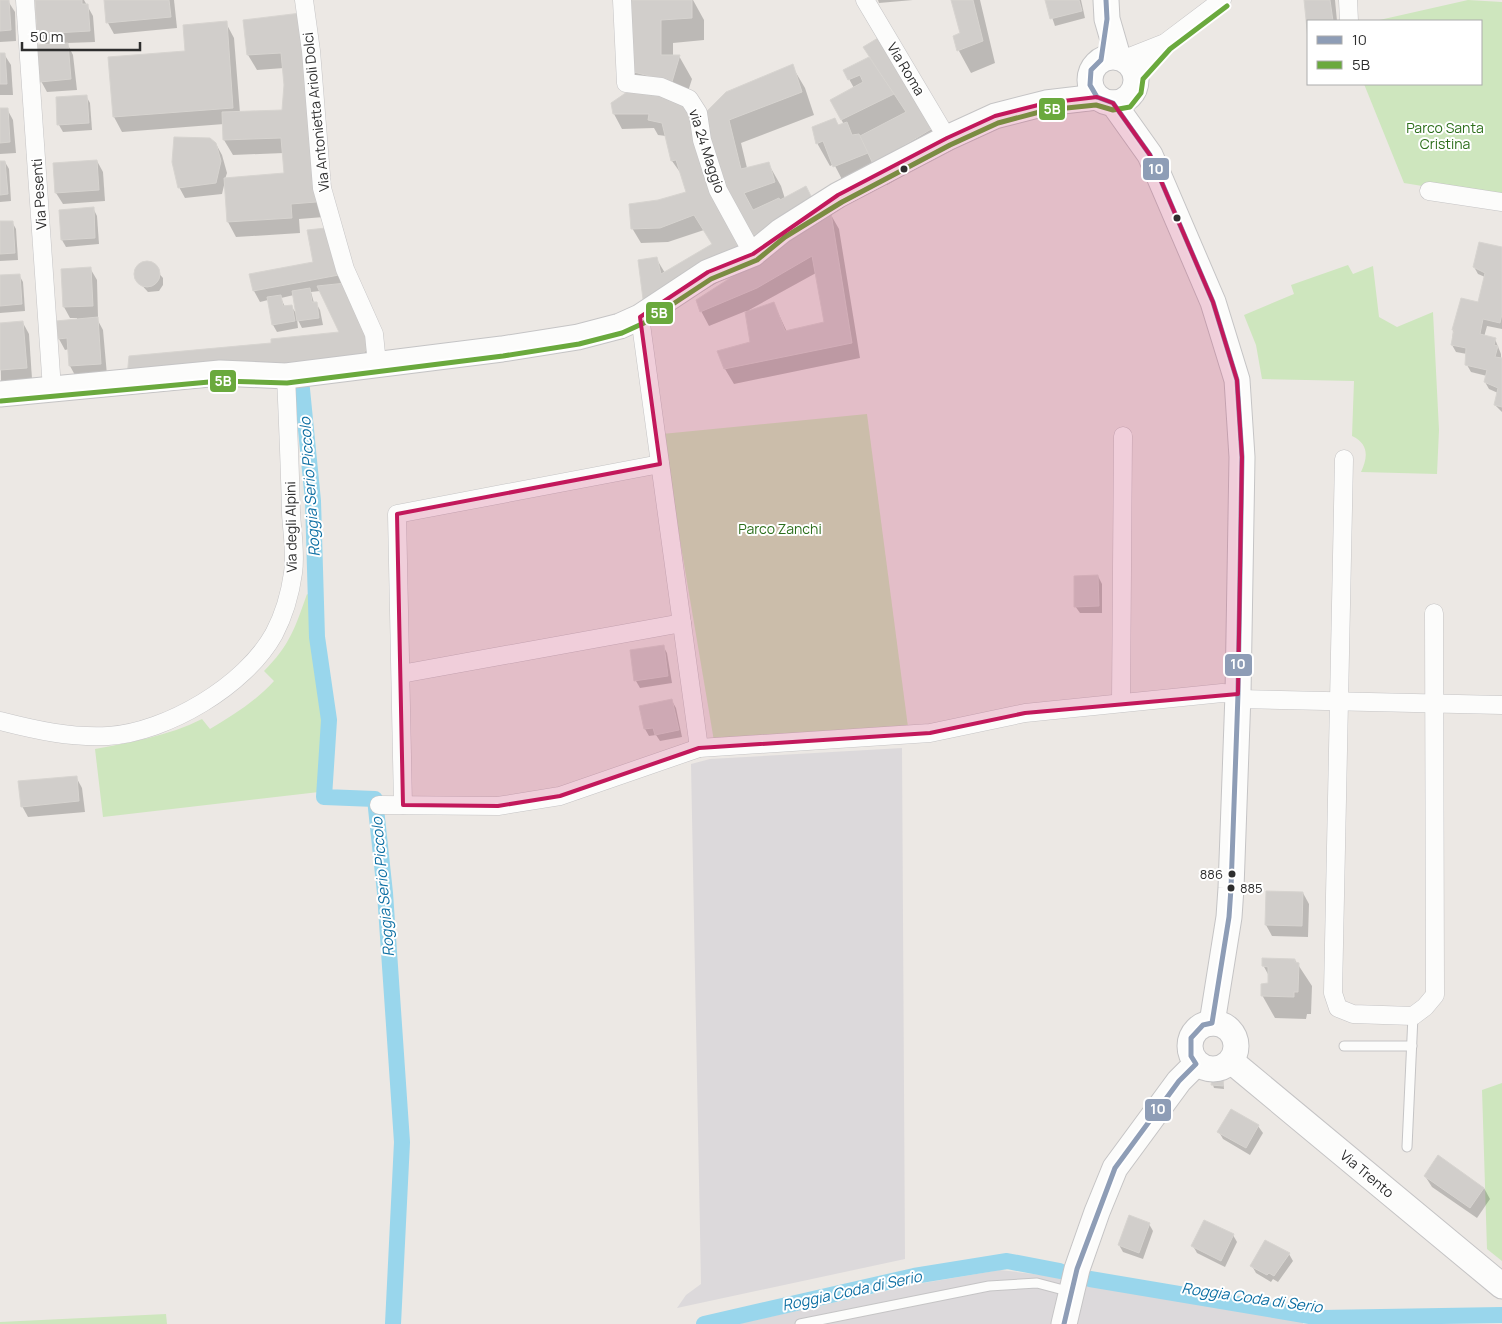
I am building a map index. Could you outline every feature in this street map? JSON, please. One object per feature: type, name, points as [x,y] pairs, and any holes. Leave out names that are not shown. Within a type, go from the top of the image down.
[{"type":"street","name":"Via Pesenti","points":[[25,0],[52,389]]},
{"type":"street","name":"Via Antonietta Arioli Dolci","points":[[304,0],[311,51],[322,188],[345,269],[374,334],[376,364]]},
{"type":"street","name":"via 24 Maggio","points":[[622,0],[626,83],[661,87],[689,99],[698,113],[702,140],[718,190],[752,254]]},
{"type":"street","name":"Via Roma","points":[[865,0],[947,138]]},
{"type":"street","points":[[0,394],[220,373],[286,376],[502,349],[578,337],[620,326],[640,317],[708,272],[752,254],[781,231],[838,195],[947,138],[995,116],[1046,103],[1114,78],[1222,0]]},
{"type":"street","points":[[1348,0],[1349,20]]},
{"type":"street","points":[[1107,9],[1114,78],[1213,302],[1237,380],[1242,457],[1238,696],[1229,917],[1212,1023]]},
{"type":"street","points":[[1428,191],[1502,202]]},
{"type":"street","points":[[640,317],[699,748]]},
{"type":"street","name":"Via degli Alpini","points":[[0,721],[60,734],[109,736],[144,729],[181,714],[225,689],[257,656],[273,636],[285,611],[294,571],[286,376]]},
{"type":"street","points":[[1121,703],[1123,436]]},
{"type":"street","points":[[1344,459],[1333,993],[1338,1008],[1353,1014],[1413,1016],[1425,1008],[1435,995],[1434,614]]},
{"type":"street","points":[[403,805],[397,514],[660,464]]},
{"type":"street","points":[[400,674],[682,623]]},
{"type":"street","points":[[379,804],[498,806],[560,796],[699,748],[930,733],[1025,713],[1222,693],[1238,696],[1339,701],[1502,705]]},
{"type":"street","points":[[1212,1023],[1228,1028],[1234,1036],[1236,1044],[1231,1061],[1218,1069],[1203,1068],[1196,1064],[1191,1056],[1190,1038],[1195,1030],[1203,1025],[1212,1023]]},
{"type":"street","name":"Via Trento","points":[[1231,1061],[1502,1286]]},
{"type":"street","points":[[1064,1324],[1074,1281],[1115,1168],[1174,1088],[1196,1064]]},
{"type":"lane","points":[[1407,1147],[1413,1016]]},
{"type":"lane","points":[[1344,1046],[1412,1046]]},
{"type":"lane","points":[[800,1324],[989,1286],[1074,1281]]},
{"type":"highlighted area","points":[[1097,97],[1113,103],[1150,155],[1213,302],[1237,380],[1242,457],[1238,694],[1025,713],[930,733],[699,748],[560,796],[498,806],[403,805],[397,514],[660,464],[640,317],[708,272],[753,254],[838,195],[947,138],[995,116],[1046,103]]},
{"type":"shaded area","points":[[902,748],[905,1259],[677,1308],[686,1295],[701,1284],[691,764],[710,759]]},
{"type":"shaded area","points":[[1000,1270],[1068,1278],[1060,1324],[737,1324],[918,1284]]},
{"type":"shaded area","points":[[1081,1283],[1303,1322],[1303,1324],[1072,1324]]},
{"type":"green space","name":"Parco Santa Cristina","points":[[1468,0],[1502,2],[1502,199],[1404,183],[1364,85],[1482,85],[1482,20],[1379,20]]},
{"type":"green space","points":[[1348,265],[1353,274],[1373,266],[1379,317],[1397,327],[1433,312],[1439,430],[1437,474],[1361,472],[1366,451],[1362,443],[1352,436],[1354,381],[1262,379],[1256,345],[1244,315],[1294,294],[1291,285]]},
{"type":"green space","name":"Parco Zanchi","points":[[867,414],[908,727],[714,741],[662,434]]},
{"type":"green space","points":[[307,594],[312,597],[313,639],[324,718],[319,792],[103,817],[95,749],[163,734],[202,719],[210,729],[244,707],[274,681],[264,671],[280,653],[291,636]]},
{"type":"green space","points":[[1502,1083],[1502,1261],[1487,1249],[1482,1090]]},
{"type":"green space","points":[[166,1314],[167,1324],[0,1324],[0,1322]]},
{"type":"building","points":[[0,0],[9,0],[11,30],[0,31]]},
{"type":"building","points":[[35,0],[82,0],[82,4],[88,4],[90,31],[37,34]]},
{"type":"building","points":[[104,0],[169,0],[171,17],[106,23]]},
{"type":"building","points":[[627,0],[692,0],[692,18],[661,20],[661,55],[680,55],[672,82],[630,71]]},
{"type":"building","points":[[951,0],[973,0],[983,41],[957,51],[953,36],[960,33]]},
{"type":"building","points":[[1045,0],[1079,0],[1082,11],[1050,19]]},
{"type":"building","points":[[1304,0],[1330,0],[1333,20],[1307,20],[1307,29]]},
{"type":"building","points":[[301,13],[316,202],[291,204],[292,218],[227,222],[224,178],[284,173],[281,138],[223,140],[222,112],[282,110],[284,85],[281,53],[247,55],[243,20]]},
{"type":"building","points":[[227,21],[233,108],[113,117],[108,57],[185,51],[183,25]]},
{"type":"building","points":[[878,38],[933,128],[873,164],[860,136],[906,112],[863,47]]},
{"type":"building","points":[[68,43],[71,79],[40,82],[36,45]]},
{"type":"building","points":[[0,53],[5,53],[7,84],[0,84]]},
{"type":"building","points":[[869,57],[894,94],[841,120],[830,100],[863,82],[860,75],[848,80],[843,70]]},
{"type":"building","points":[[793,64],[802,92],[729,120],[741,169],[769,162],[775,182],[744,193],[753,210],[779,198],[780,200],[806,186],[813,200],[751,237],[728,198],[708,141],[704,114],[726,92]]},
{"type":"building","points":[[630,90],[663,94],[692,110],[740,238],[738,250],[644,307],[638,260],[657,257],[661,274],[712,244],[694,215],[660,228],[631,229],[629,204],[658,200],[686,192],[676,160],[671,161],[662,123],[648,120],[649,114],[613,114],[611,103]]},
{"type":"building","points":[[87,95],[89,123],[57,125],[56,97]]},
{"type":"building","points":[[0,108],[8,108],[10,142],[0,143]]},
{"type":"building","points":[[835,118],[838,125],[847,122],[852,135],[859,134],[868,153],[833,167],[823,141],[816,144],[812,127]]},
{"type":"building","points":[[174,137],[210,138],[216,143],[221,161],[216,183],[178,188],[172,162]]},
{"type":"building","points":[[97,160],[99,190],[55,193],[53,163]]},
{"type":"building","points":[[0,161],[5,161],[8,194],[0,195]]},
{"type":"building","points":[[94,207],[95,238],[61,240],[59,210]]},
{"type":"building","points":[[831,213],[852,343],[724,369],[717,351],[750,342],[745,312],[774,302],[785,331],[824,322],[812,256],[757,288],[700,312],[696,300]]},
{"type":"building","points":[[0,221],[13,221],[15,253],[0,254]]},
{"type":"building","points":[[326,228],[339,275],[253,291],[249,274],[313,262],[307,230]]},
{"type":"building","points":[[1479,242],[1502,247],[1502,314],[1500,323],[1483,319],[1480,334],[1496,338],[1494,345],[1498,346],[1495,357],[1502,358],[1502,407],[1494,405],[1498,388],[1484,382],[1487,370],[1465,365],[1466,348],[1451,345],[1454,330],[1452,330],[1461,298],[1478,302],[1485,273],[1473,267]]},
{"type":"building","points":[[147,261],[156,265],[160,274],[156,283],[147,287],[138,283],[134,274],[138,265]]},
{"type":"building","points":[[91,267],[93,306],[63,307],[61,269]]},
{"type":"building","points":[[20,274],[22,304],[0,306],[0,275]]},
{"type":"building","points":[[346,283],[365,330],[368,348],[361,356],[127,377],[129,356],[271,343],[271,339],[339,332],[317,286]]},
{"type":"building","points":[[310,288],[312,302],[317,302],[319,318],[297,321],[292,291]]},
{"type":"building","points":[[281,295],[283,306],[292,305],[295,321],[272,325],[267,297]]},
{"type":"building","points":[[98,317],[101,364],[69,366],[67,338],[58,339],[56,321]]},
{"type":"building","points":[[23,321],[27,368],[0,370],[0,323]]},
{"type":"building","points":[[1098,575],[1099,606],[1074,607],[1074,576]]},
{"type":"building","points":[[664,645],[668,676],[634,681],[630,650]]},
{"type":"building","points":[[672,699],[679,730],[655,735],[653,728],[644,729],[639,706]]},
{"type":"building","points":[[77,776],[79,801],[21,807],[18,781]]},
{"type":"building","points":[[1266,891],[1303,892],[1302,926],[1265,925]]},
{"type":"building","points":[[1262,958],[1295,959],[1295,962],[1299,963],[1298,992],[1294,992],[1294,997],[1261,996],[1261,984],[1268,983],[1268,967],[1262,966]]},
{"type":"building","points":[[1212,1078],[1224,1079],[1223,1086],[1211,1085]]},
{"type":"building","points":[[1231,1109],[1259,1125],[1246,1148],[1217,1132]]},
{"type":"building","points":[[1438,1155],[1484,1188],[1470,1208],[1424,1176]]},
{"type":"building","points":[[1129,1215],[1150,1223],[1139,1253],[1118,1245]]},
{"type":"building","points":[[1204,1220],[1234,1234],[1221,1261],[1191,1246]]},
{"type":"building","points":[[1265,1240],[1290,1253],[1274,1276],[1269,1273],[1267,1275],[1250,1266]]},
{"type":"waterway","name":"Roggia Serio Piccolo","points":[[301,379],[313,501],[317,637],[329,720],[324,797],[375,799],[385,893],[402,1142],[393,1324]]},
{"type":"waterway","name":"Roggia Coda di Serio","points":[[704,1324],[914,1276],[1007,1261],[1060,1271]]},
{"type":"waterway","points":[[1090,1279],[1321,1318],[1502,1315]]},
{"type":"transit line","name":"10","points":[[1064,1324],[1077,1269],[1115,1168],[1179,1081],[1196,1064],[1191,1056],[1191,1038],[1203,1025],[1212,1023],[1229,917],[1238,694],[1242,457],[1237,380],[1213,302],[1150,155],[1113,103],[1097,97],[1090,85],[1091,70],[1101,60],[1107,19],[1106,0]]},
{"type":"transit line","name":"5B","points":[[1,401],[220,381],[287,383],[503,356],[579,344],[622,333],[644,323],[711,279],[757,260],[785,237],[842,202],[950,145],[998,123],[1047,110],[1096,105],[1113,110],[1130,107],[1141,93],[1143,79],[1170,49],[1227,6]]},
{"type":"place","name":"886","points":[[1232,874]]},
{"type":"place","name":"885","points":[[1231,888]]}]
